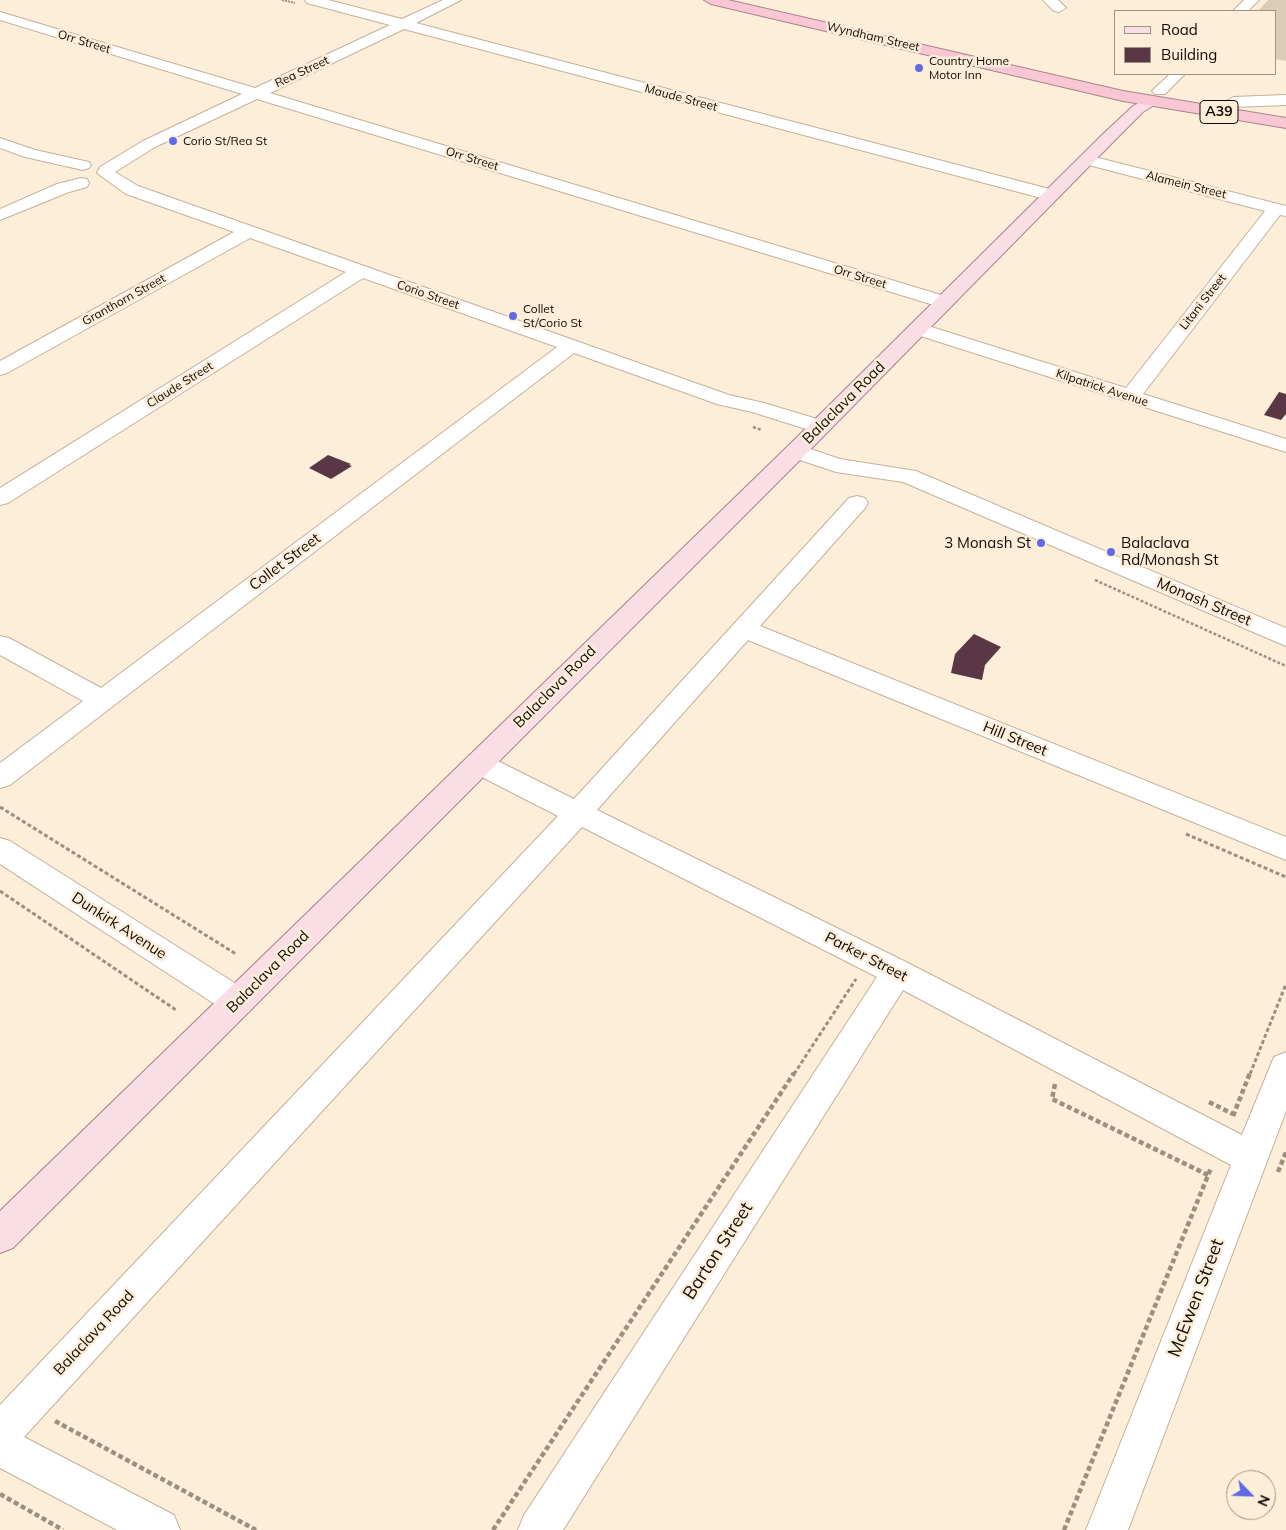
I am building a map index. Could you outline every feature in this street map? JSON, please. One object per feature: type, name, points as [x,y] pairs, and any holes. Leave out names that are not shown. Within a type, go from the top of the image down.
[{"type":"highway","name":"Wyndham Street","points":[[711,0],[1156,96]]},
{"type":"highway","name":"Wyndham Street","points":[[743,0],[1105,82],[1156,96]]},
{"type":"highway","name":"A39","points":[[1156,96],[1233,102],[1286,109]]},
{"type":"highway","name":"A39","points":[[1156,96],[1286,123]]},
{"type":"main road","name":"Balaclava Road","points":[[0,1236],[802,444],[1109,137],[1138,109],[1156,96]]},
{"type":"street","name":"Maude Street","points":[[312,0],[1051,195]]},
{"type":"street","name":"Rea Street","points":[[84,183],[149,144],[454,0]]},
{"type":"street","points":[[1241,10],[1252,0]]},
{"type":"street","name":"Orr Street","points":[[0,16],[944,302]]},
{"type":"street","points":[[1156,96],[1177,75]]},
{"type":"street","points":[[1233,102],[1286,100]]},
{"type":"street","points":[[0,143],[31,154],[86,165]]},
{"type":"street","name":"Rea Street","points":[[63,176],[71,168],[86,165],[149,144]]},
{"type":"street","points":[[24,204],[63,176],[31,154]]},
{"type":"street","name":"Alamein Street","points":[[1087,160],[1281,210]]},
{"type":"street","name":"Corio Street","points":[[86,165],[101,166],[105,172],[132,190]]},
{"type":"street","name":"Corio Street","points":[[63,176],[69,182],[132,190],[724,400],[802,444]]},
{"type":"street","points":[[0,215],[24,204],[84,183]]},
{"type":"street","name":"Litani Street","points":[[1130,397],[1281,210]]},
{"type":"street","name":"Granthorn Street","points":[[0,369],[248,232]]},
{"type":"street","name":"Claude Street","points":[[0,498],[361,272]]},
{"type":"street","name":"Kilpatrick Avenue","points":[[918,329],[1286,446]]},
{"type":"street","name":"Collet Street","points":[[0,778],[571,346]]},
{"type":"street","name":"Monash Street","points":[[802,444],[839,478],[929,484],[1286,638]]},
{"type":"street","name":"Balaclava Road","points":[[0,1434],[578,813],[857,503]]},
{"type":"street","name":"Hill Street","points":[[744,629],[1286,849]]},
{"type":"street","points":[[0,644],[102,700]]},
{"type":"street","name":"Parker Street","points":[[478,763],[897,972],[1236,1149]]},
{"type":"street","name":"Dunkirk Avenue","points":[[0,849],[238,1002]]},
{"type":"street","name":"Barton Street","points":[[539,1530],[897,972]]},
{"type":"street","name":"McEwen Street","points":[[1107,1530],[1236,1149],[1286,1067]]},
{"type":"street","points":[[0,1446],[159,1530]]},
{"type":"path","points":[[0,807],[236,954]]},
{"type":"path","points":[[0,891],[176,1010]]},
{"type":"path","points":[[493,1530],[857,978]]},
{"type":"path","points":[[1064,1530],[1236,1149],[1286,984]]},
{"type":"path","points":[[53,1420],[256,1530]]},
{"type":"path","points":[[0,1494],[63,1530]]},
{"type":"shaded area","points":[[1268,0],[1286,0],[1286,61],[1276,59],[1276,10],[1259,10]]},
{"type":"building","points":[[1279,392],[1286,394],[1286,414],[1281,420],[1264,415]]},
{"type":"building","points":[[328,455],[352,466],[331,479],[309,468]]},
{"type":"building","points":[[974,634],[1001,647],[985,665],[982,680],[951,673],[955,654]]},
{"type":"place","name":"Country Home Motor Inn","points":[[919,68]]},
{"type":"place","name":"Corio St/Rea St","points":[[173,141]]},
{"type":"place","name":"Collet St/Corio St","points":[[513,316]]},
{"type":"place","name":"3 Monash St","points":[[1041,543]]},
{"type":"place","name":"Balaclava Rd/Monash St","points":[[1111,552]]}]
